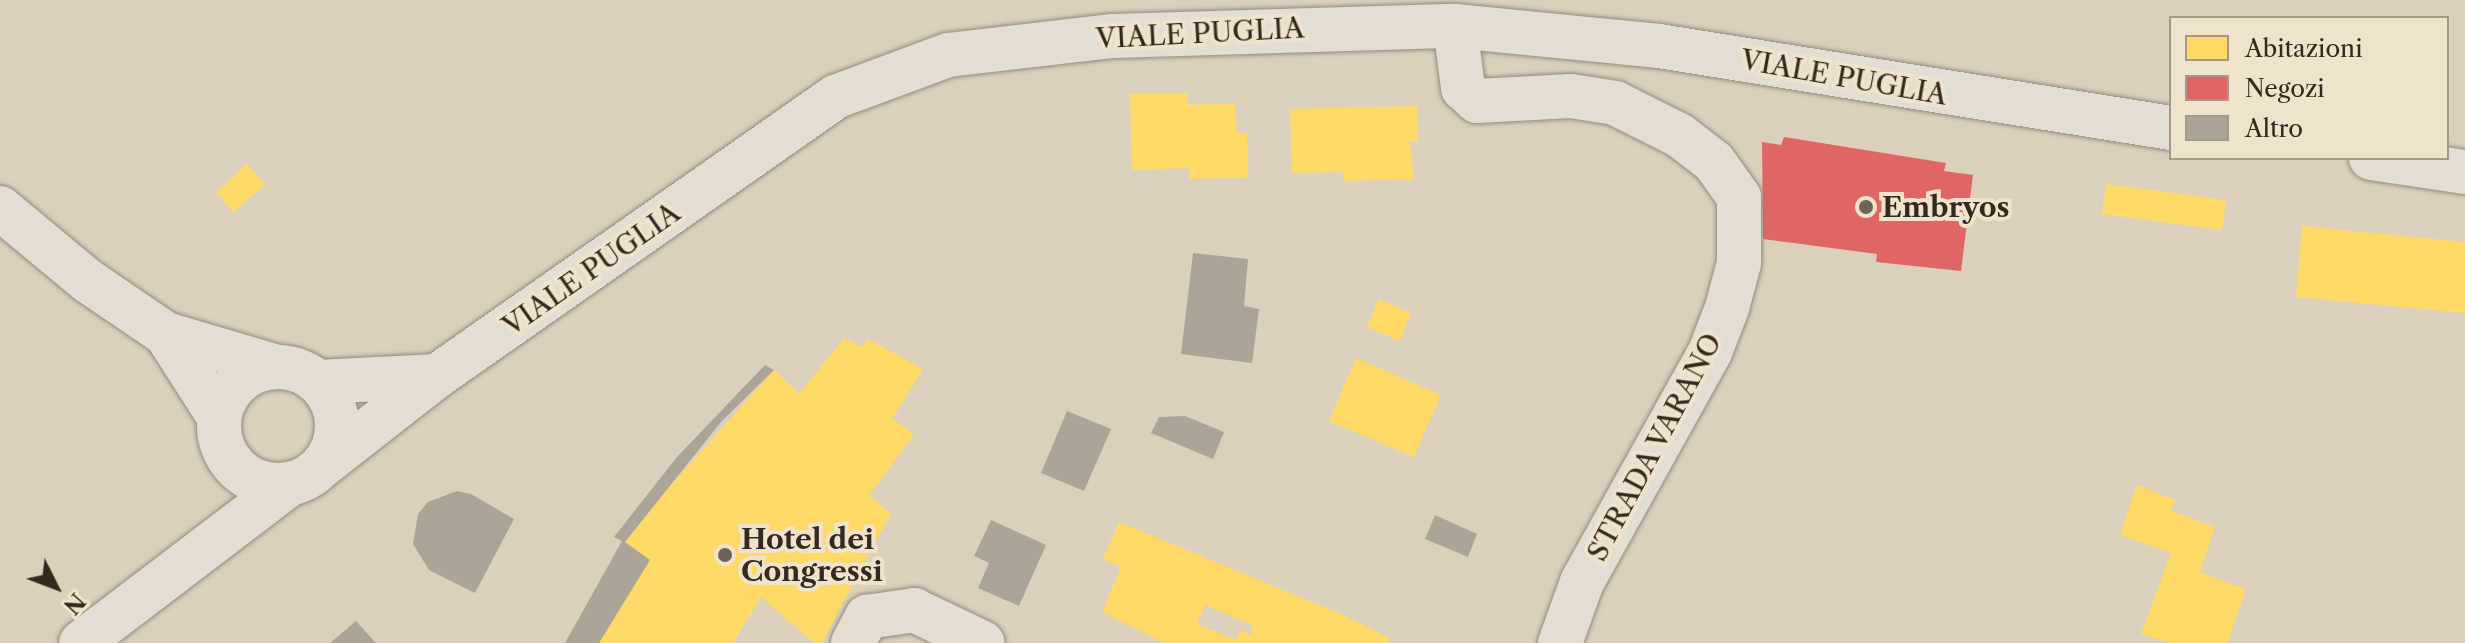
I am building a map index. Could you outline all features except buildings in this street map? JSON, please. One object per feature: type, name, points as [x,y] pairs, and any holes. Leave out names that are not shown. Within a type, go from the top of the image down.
[{"type":"main road","name":"VIALE PUGLIA","points":[[81,643],[437,376],[835,97],[948,55],[1113,36],[1455,26],[1659,46],[2169,128]]},
{"type":"main road","name":"STRADA VARANO","points":[[1455,26],[1463,88],[1477,101],[1571,96],[1615,103],[1679,135],[1714,162],[1739,197],[1739,263],[1727,308],[1710,352],[1582,582],[1560,643]]},
{"type":"main road","points":[[2384,160],[2465,172]]},
{"type":"main road","points":[[0,208],[88,281],[166,334],[274,366],[295,369],[318,382],[336,410],[338,430],[307,475],[262,483],[237,470],[225,454],[219,417],[166,334]]},
{"type":"main road","points":[[219,417],[237,382],[274,366]]},
{"type":"main road","points":[[318,382],[437,376]]},
{"type":"main road","points":[[194,560],[237,470]]},
{"type":"main road","points":[[853,643],[867,617],[914,610],[983,643]]},
{"type":"place","name":"Embryos","points":[[1866,207]]},
{"type":"place","name":"Hotel dei Congressi","points":[[725,555]]}]
